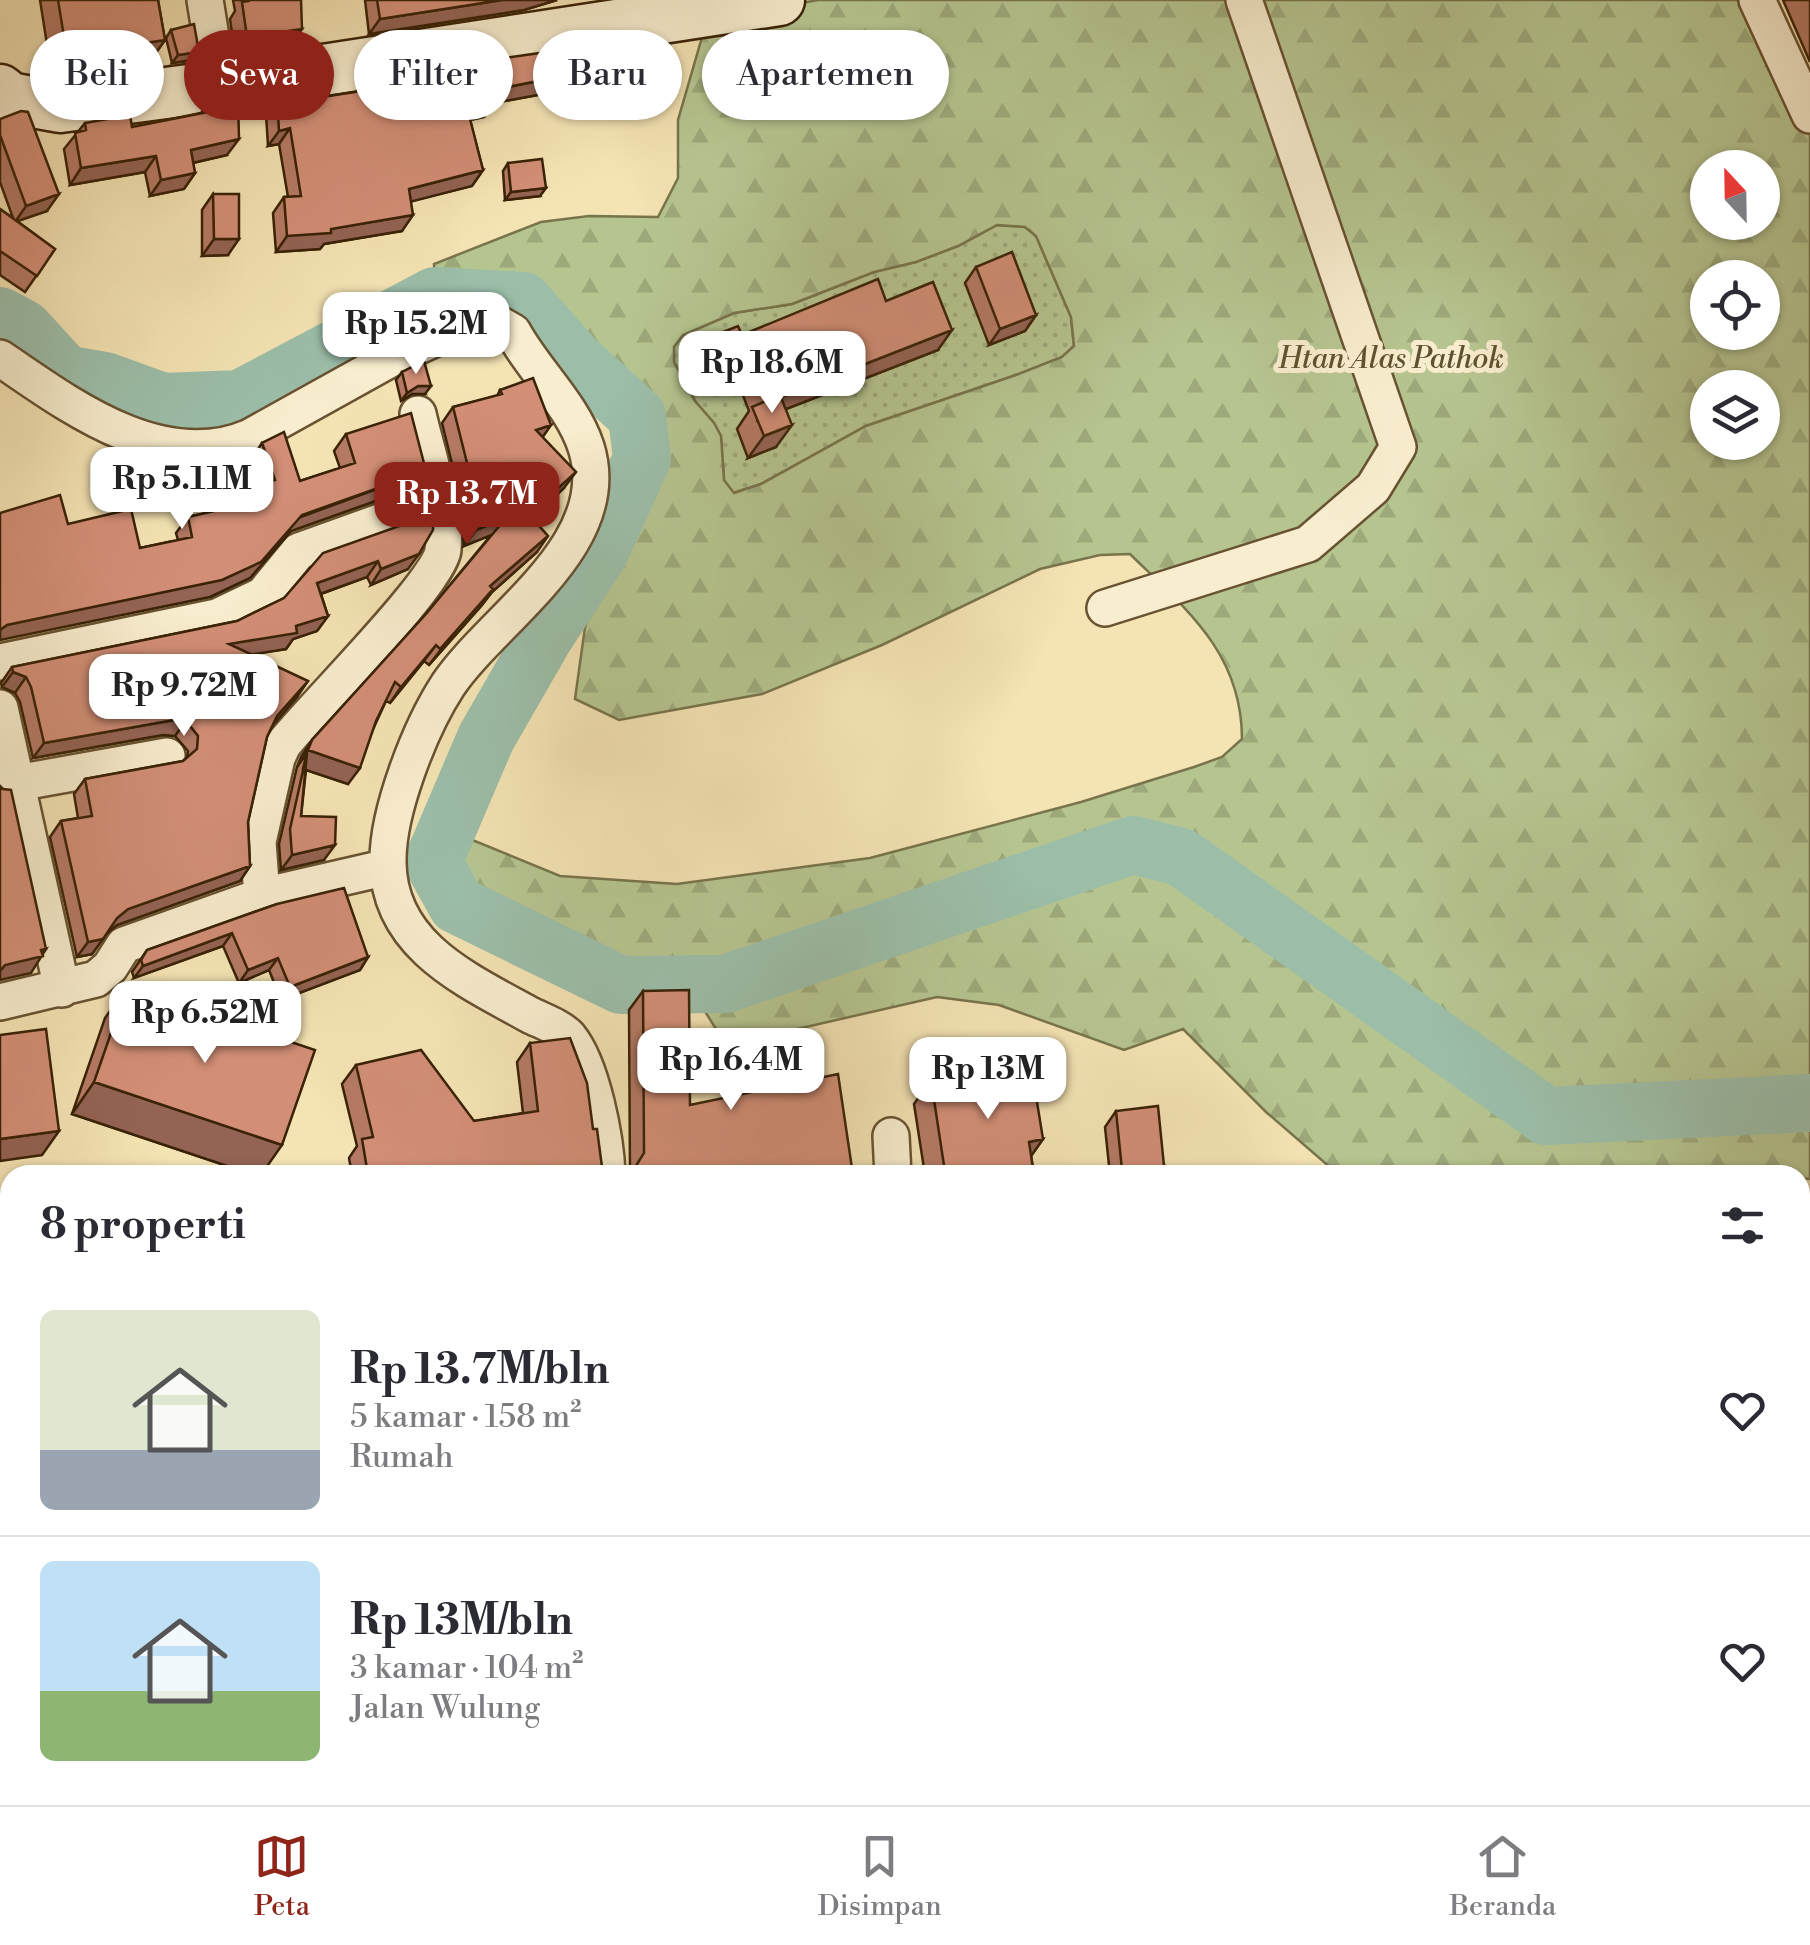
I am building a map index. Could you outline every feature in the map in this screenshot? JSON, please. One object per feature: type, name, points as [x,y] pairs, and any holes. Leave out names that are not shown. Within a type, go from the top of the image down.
[{"type":"street","points":[[205,0],[210,30]]},
{"type":"street","points":[[334,67],[702,6],[778,0]]},
{"type":"street","points":[[1105,608],[1308,544],[1374,488],[1398,447],[1244,0]]},
{"type":"street","points":[[1757,0],[1810,115]]},
{"type":"street","points":[[11,103],[60,107],[184,91]]},
{"type":"street","points":[[0,358],[106,422],[143,439],[189,449],[232,444],[250,436],[394,357],[462,326],[499,324],[513,332],[576,426],[590,467],[590,492],[555,568],[449,684],[412,756],[388,844],[388,867],[400,917],[432,957],[570,1039],[588,1078],[605,1165]]},
{"type":"street","points":[[262,896],[258,842],[276,758],[302,721],[439,566],[443,545],[438,500],[418,414]]},
{"type":"street","points":[[0,662],[218,617],[263,595],[299,551],[438,500]]},
{"type":"street","points":[[0,708],[8,784],[62,989]]},
{"type":"street","points":[[8,784],[167,756]]},
{"type":"street","points":[[0,1002],[62,989],[104,974],[130,942],[262,896],[388,867]]},
{"type":"street","points":[[890,1136],[892,1165]]},
{"type":"green space","name":"Htan Alas Pathok","points":[[818,0],[1751,0],[1810,126],[1810,1165],[1327,1165],[1266,1112],[1183,1029],[1124,1050],[999,1005],[937,997],[749,1040],[721,1037],[687,993],[591,979],[430,893],[413,867],[413,839],[446,835],[475,841],[560,876],[677,884],[870,858],[1081,802],[1194,767],[1222,757],[1242,739],[1239,709],[1221,657],[1190,614],[1130,554],[1100,555],[1040,569],[882,645],[762,694],[619,720],[575,699],[585,627],[598,593],[605,556],[649,460],[643,413],[578,354],[526,294],[435,289],[434,264],[541,222],[589,216],[658,217],[678,178],[678,120],[682,120],[682,106],[702,37],[702,120],[949,120],[949,30],[704,30],[707,20]],"holes":[[[997,225],[1025,227],[1036,236],[1071,317],[1074,346],[1062,357],[866,426],[761,484],[734,493],[724,480],[721,436],[695,401],[674,362],[674,347],[683,335],[734,313],[792,304],[874,272],[916,262]]]},
{"type":"green space","points":[[997,225],[1025,227],[1036,236],[1071,317],[1074,346],[1062,357],[1016,375],[866,426],[761,484],[733,493],[724,480],[721,436],[695,401],[674,362],[674,347],[683,335],[734,313],[792,304],[874,272],[916,262]]},
{"type":"building","points":[[58,0],[158,0],[163,30],[63,30]]},
{"type":"building","points":[[301,0],[302,29],[246,30],[242,2]]},
{"type":"building","points":[[377,0],[502,0],[380,19]]},
{"type":"building","points":[[194,24],[195,30],[184,30],[184,54],[178,55],[171,30]]},
{"type":"building","points":[[533,54],[533,82],[513,86],[513,57]]},
{"type":"building","points":[[354,92],[354,120],[470,120],[483,170],[409,189],[413,215],[331,229],[331,233],[287,236],[284,197],[301,196],[290,128],[279,131],[278,120],[334,120],[334,95]]},
{"type":"building","points":[[28,112],[59,194],[26,206],[0,135],[0,119]]},
{"type":"building","points":[[184,117],[184,120],[239,120],[239,139],[191,150],[195,173],[161,180],[156,156],[81,168],[75,133],[86,130],[85,123],[131,120],[132,127]]},
{"type":"building","points":[[542,159],[546,188],[511,192],[508,163]]},
{"type":"building","points":[[213,194],[239,194],[239,239],[214,239]]},
{"type":"building","points":[[0,209],[55,249],[37,276],[0,251]]},
{"type":"building","points":[[1012,252],[1036,315],[1000,329],[976,267]]},
{"type":"building","points":[[878,279],[886,301],[933,282],[952,330],[767,401],[748,352],[724,362],[713,336],[738,326],[742,335]]},
{"type":"building","points":[[424,361],[431,386],[418,386],[407,393],[402,372]]},
{"type":"building","points":[[533,378],[551,425],[536,430],[576,472],[543,502],[525,510],[548,536],[490,586],[493,589],[440,649],[436,645],[401,687],[395,682],[360,768],[308,750],[312,740],[506,518],[476,530],[471,479],[453,407],[502,394],[500,390]]},
{"type":"building","points":[[780,395],[792,425],[764,436],[752,407]]},
{"type":"building","points":[[411,413],[426,471],[302,515],[261,562],[222,580],[7,625],[0,630],[0,513],[60,495],[68,524],[131,509],[140,548],[192,537],[188,517],[227,508],[223,497],[275,480],[262,443],[284,432],[300,481],[355,463],[346,434]]},
{"type":"building","points":[[433,514],[433,530],[419,554],[381,569],[378,561],[317,583],[328,616],[296,626],[297,633],[229,644],[308,681],[277,716],[267,737],[248,822],[250,866],[128,909],[103,939],[88,942],[61,821],[92,816],[85,779],[183,761],[197,749],[198,736],[186,721],[174,720],[44,743],[31,687],[26,677],[13,672],[12,667],[237,621],[284,598],[323,553]]},
{"type":"building","points":[[307,753],[301,816],[336,817],[335,845],[292,855],[290,829]]},
{"type":"building","points":[[0,786],[11,790],[46,949],[41,950],[43,956],[5,965],[0,971]]},
{"type":"building","points":[[344,888],[368,957],[290,987],[278,958],[248,970],[232,933],[143,966],[141,960],[147,950],[277,904]]},
{"type":"building","points":[[127,987],[315,1050],[282,1145],[94,1082]]},
{"type":"building","points":[[689,990],[690,1105],[838,1074],[852,1165],[637,1165],[644,1153],[643,991]]},
{"type":"building","points":[[46,1029],[59,1131],[0,1139],[0,1035]]},
{"type":"building","points":[[570,1038],[587,1083],[602,1165],[366,1165],[362,1139],[373,1137],[356,1065],[421,1050],[474,1121],[538,1111],[530,1043]]},
{"type":"building","points":[[1031,1065],[1043,1139],[1029,1142],[1032,1165],[944,1165],[931,1080]]},
{"type":"building","points":[[1158,1106],[1164,1165],[1121,1165],[1116,1111]]},
{"type":"waterway","points":[[0,316],[24,329],[65,374],[105,381],[163,402],[240,399],[435,296],[523,301],[574,359],[637,416],[642,459],[599,553],[544,637],[486,738],[433,862],[457,905],[621,985],[725,984],[1133,845],[1181,857],[1546,1116],[1810,1103]]}]
